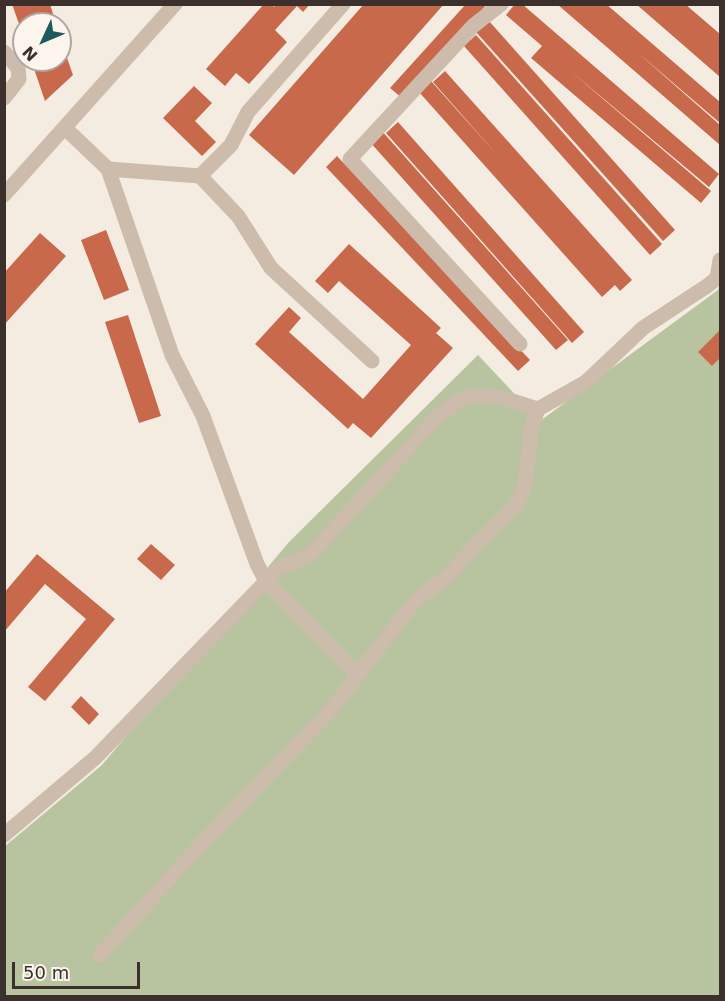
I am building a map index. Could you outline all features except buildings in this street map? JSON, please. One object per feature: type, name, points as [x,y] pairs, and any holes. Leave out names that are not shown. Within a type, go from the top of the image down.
[{"type":"street","points":[[4,195],[175,4]]},
{"type":"street","points":[[200,176],[231,145],[248,112],[343,4]]},
{"type":"street","points":[[501,4],[473,26],[350,159],[520,344]]},
{"type":"street","points":[[4,52],[18,68],[19,79],[4,98]]},
{"type":"street","points":[[65,128],[108,169],[172,355],[203,416],[257,564],[266,581],[358,675]]},
{"type":"street","points":[[108,169],[200,176],[238,216],[271,268],[372,361]]},
{"type":"street","points":[[100,955],[191,855],[330,711],[415,601],[450,575],[516,505],[525,486],[531,430],[538,409],[586,382],[643,328],[717,278],[720,260]]},
{"type":"street","points":[[4,835],[95,758],[280,567],[311,554],[439,415],[460,400],[475,394],[501,397],[538,409]]},
{"type":"green space","points":[[720,283],[720,996],[5,996],[4,847],[102,765],[289,542],[478,355],[540,421],[718,290]]}]
